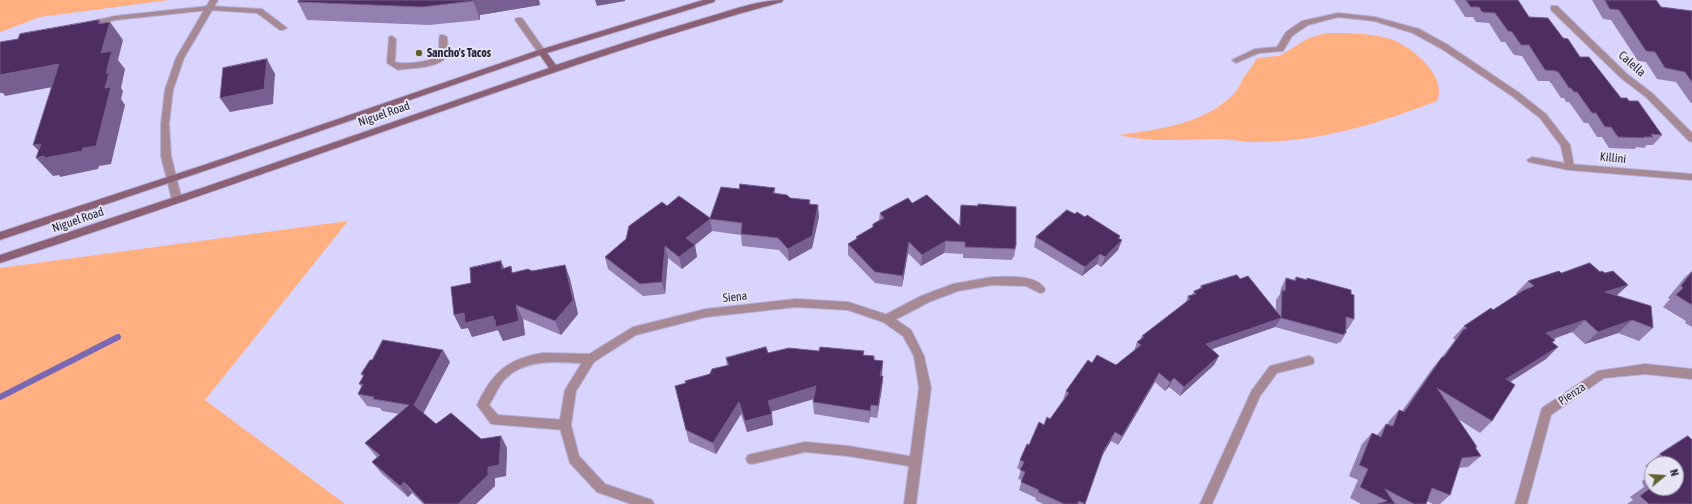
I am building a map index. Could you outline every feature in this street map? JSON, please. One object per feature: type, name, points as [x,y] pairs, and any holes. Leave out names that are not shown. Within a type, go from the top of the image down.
[{"type":"main road","name":"Niguel Road","points":[[0,236],[542,52],[711,0]]},
{"type":"main road","name":"Niguel Road","points":[[0,259],[177,200],[554,68],[720,15],[779,0]]},
{"type":"main road","points":[[542,52],[554,68]]},
{"type":"street","points":[[177,200],[166,156],[165,124],[169,90],[180,58],[214,0]]},
{"type":"street","points":[[77,28],[115,18],[209,8],[260,11],[283,28]]},
{"type":"street","name":"Calella","points":[[1554,8],[1624,76],[1649,94],[1692,139]]},
{"type":"street","points":[[1236,60],[1258,51],[1280,49],[1289,34],[1305,23],[1338,15],[1375,19],[1416,31],[1452,51],[1515,94],[1543,116],[1565,145],[1569,167]]},
{"type":"street","points":[[519,20],[542,52]]},
{"type":"street","points":[[392,39],[391,63],[398,67],[415,64],[427,64],[439,60],[443,55],[443,37]]},
{"type":"street","name":"Killini","points":[[1532,160],[1569,167],[1692,177]]},
{"type":"street","points":[[887,319],[925,299],[956,287],[992,281],[1028,282],[1040,289]]},
{"type":"street","name":"Siena","points":[[648,504],[601,488],[574,459],[565,425],[571,390],[590,359],[633,331],[706,313],[796,303],[848,306],[887,319],[907,333],[919,356],[925,388],[910,504]]},
{"type":"street","points":[[565,425],[495,420],[483,405],[500,377],[520,362],[549,357],[590,359]]},
{"type":"street","points":[[1206,504],[1256,393],[1274,369],[1309,361]]},
{"type":"street","name":"Pienza","points":[[1521,504],[1546,412],[1602,374],[1645,369],[1692,374]]},
{"type":"street","points":[[752,459],[805,447],[848,451],[915,462]]},
{"type":"shaded area","points":[[0,0],[169,0],[40,17],[0,32]]},
{"type":"shaded area","points":[[1326,33],[1379,36],[1396,41],[1405,46],[1432,71],[1437,81],[1439,91],[1437,101],[1394,117],[1350,129],[1284,141],[1255,142],[1218,139],[1156,140],[1119,135],[1182,123],[1213,110],[1226,101],[1237,90],[1256,59],[1279,56],[1309,38]]},
{"type":"shaded area","points":[[348,221],[205,400],[345,504],[0,504],[0,268]]},
{"type":"building","points":[[299,0],[473,1],[422,7],[298,2]]},
{"type":"building","points":[[1466,0],[1518,0],[1529,17],[1548,18],[1563,38],[1568,39],[1580,57],[1589,57],[1621,98],[1627,98],[1629,101],[1638,101],[1662,135],[1651,134],[1653,137],[1643,137],[1644,138],[1618,137],[1611,127],[1605,127],[1596,113],[1592,113],[1577,92],[1574,92],[1571,88],[1569,88],[1559,73],[1556,71],[1545,70],[1529,45],[1521,45],[1512,32],[1508,31],[1495,13],[1482,12],[1479,7],[1471,7]]},
{"type":"building","points":[[1605,0],[1656,0],[1661,7],[1692,11],[1692,82],[1685,72],[1665,68],[1655,52],[1646,51],[1619,10],[1610,9]]},
{"type":"building","points":[[99,20],[98,24],[110,22],[101,53],[112,51],[106,73],[109,73],[105,88],[111,87],[96,146],[83,148],[82,151],[44,158],[44,156],[36,158],[41,144],[33,145],[59,64],[0,75],[0,42],[18,39],[20,34]]},
{"type":"building","points":[[267,59],[264,89],[220,98],[223,68]]},
{"type":"building","points":[[740,184],[775,188],[773,193],[787,195],[790,198],[810,200],[809,204],[818,205],[812,236],[788,249],[778,238],[741,234],[742,223],[710,219],[686,238],[695,245],[679,257],[665,246],[662,282],[640,284],[605,257],[626,239],[629,226],[662,202],[667,206],[679,196],[710,218],[721,187],[739,189]]},
{"type":"building","points":[[927,195],[960,226],[961,205],[978,206],[978,204],[1016,207],[1015,249],[965,247],[965,242],[946,241],[922,255],[909,242],[903,276],[875,272],[848,244],[858,238],[856,237],[873,227],[873,224],[884,218],[880,213],[908,198],[912,203]]},
{"type":"building","points":[[1067,210],[1075,214],[1077,212],[1085,217],[1087,215],[1120,236],[1118,238],[1122,240],[1105,257],[1100,254],[1085,267],[1036,237]]},
{"type":"building","points":[[501,261],[502,269],[511,266],[512,273],[528,269],[532,271],[565,265],[573,300],[555,321],[516,305],[519,321],[496,327],[493,316],[465,323],[464,313],[454,315],[451,287],[471,283],[470,268]]},
{"type":"building","points":[[1590,263],[1600,272],[1602,271],[1605,273],[1613,271],[1628,285],[1605,292],[1651,306],[1653,328],[1632,320],[1598,332],[1585,320],[1546,333],[1555,340],[1552,342],[1558,347],[1506,379],[1515,385],[1492,421],[1437,388],[1477,447],[1475,447],[1481,456],[1462,458],[1450,495],[1432,488],[1426,504],[1414,504],[1385,489],[1395,504],[1377,504],[1387,501],[1360,487],[1368,469],[1359,465],[1372,433],[1381,437],[1386,424],[1393,426],[1399,410],[1404,412],[1442,357],[1444,357],[1463,330],[1467,328],[1464,326],[1491,308],[1493,310],[1524,290],[1534,286],[1528,281],[1559,271],[1561,273]]},
{"type":"building","points":[[1692,272],[1692,305],[1676,295],[1683,288],[1681,286]]},
{"type":"building","points":[[1237,275],[1240,279],[1248,276],[1281,317],[1282,290],[1285,291],[1286,278],[1296,281],[1296,277],[1307,280],[1307,278],[1351,290],[1351,294],[1354,295],[1354,319],[1346,317],[1346,333],[1344,333],[1344,335],[1281,318],[1206,344],[1219,356],[1184,387],[1174,378],[1170,382],[1159,373],[1122,436],[1115,432],[1104,450],[1085,504],[1079,501],[1077,504],[1064,504],[1021,482],[1025,472],[1020,470],[1024,462],[1020,460],[1027,444],[1029,445],[1039,422],[1044,425],[1047,417],[1050,419],[1069,393],[1066,391],[1088,360],[1092,363],[1097,355],[1116,365],[1141,345],[1137,342],[1144,337],[1142,336],[1190,299],[1188,296],[1196,294],[1194,291],[1202,288],[1201,286]]},
{"type":"building","points":[[383,340],[443,350],[414,405],[436,424],[451,413],[481,439],[501,436],[499,465],[488,467],[488,475],[458,504],[425,504],[404,482],[400,486],[372,462],[380,455],[365,443],[409,405],[373,399],[374,397],[358,394],[363,384],[359,384],[364,375],[361,374],[370,360],[372,360]]},
{"type":"building","points":[[766,347],[768,353],[789,348],[819,351],[820,347],[864,351],[863,355],[874,356],[874,360],[883,361],[880,376],[883,376],[878,406],[871,405],[870,411],[813,402],[816,386],[768,401],[772,414],[745,421],[739,402],[713,443],[686,430],[675,386],[686,383],[685,381],[710,374],[712,369],[729,365],[726,358]]},
{"type":"building","points":[[1688,436],[1692,440],[1692,504],[1649,504],[1640,496],[1644,493],[1644,496],[1684,496],[1684,456],[1662,456],[1660,454]]},
{"type":"waterway","points":[[0,397],[118,337]]},
{"type":"place","name":"Sancho's Tacos","points":[[419,53]]}]
